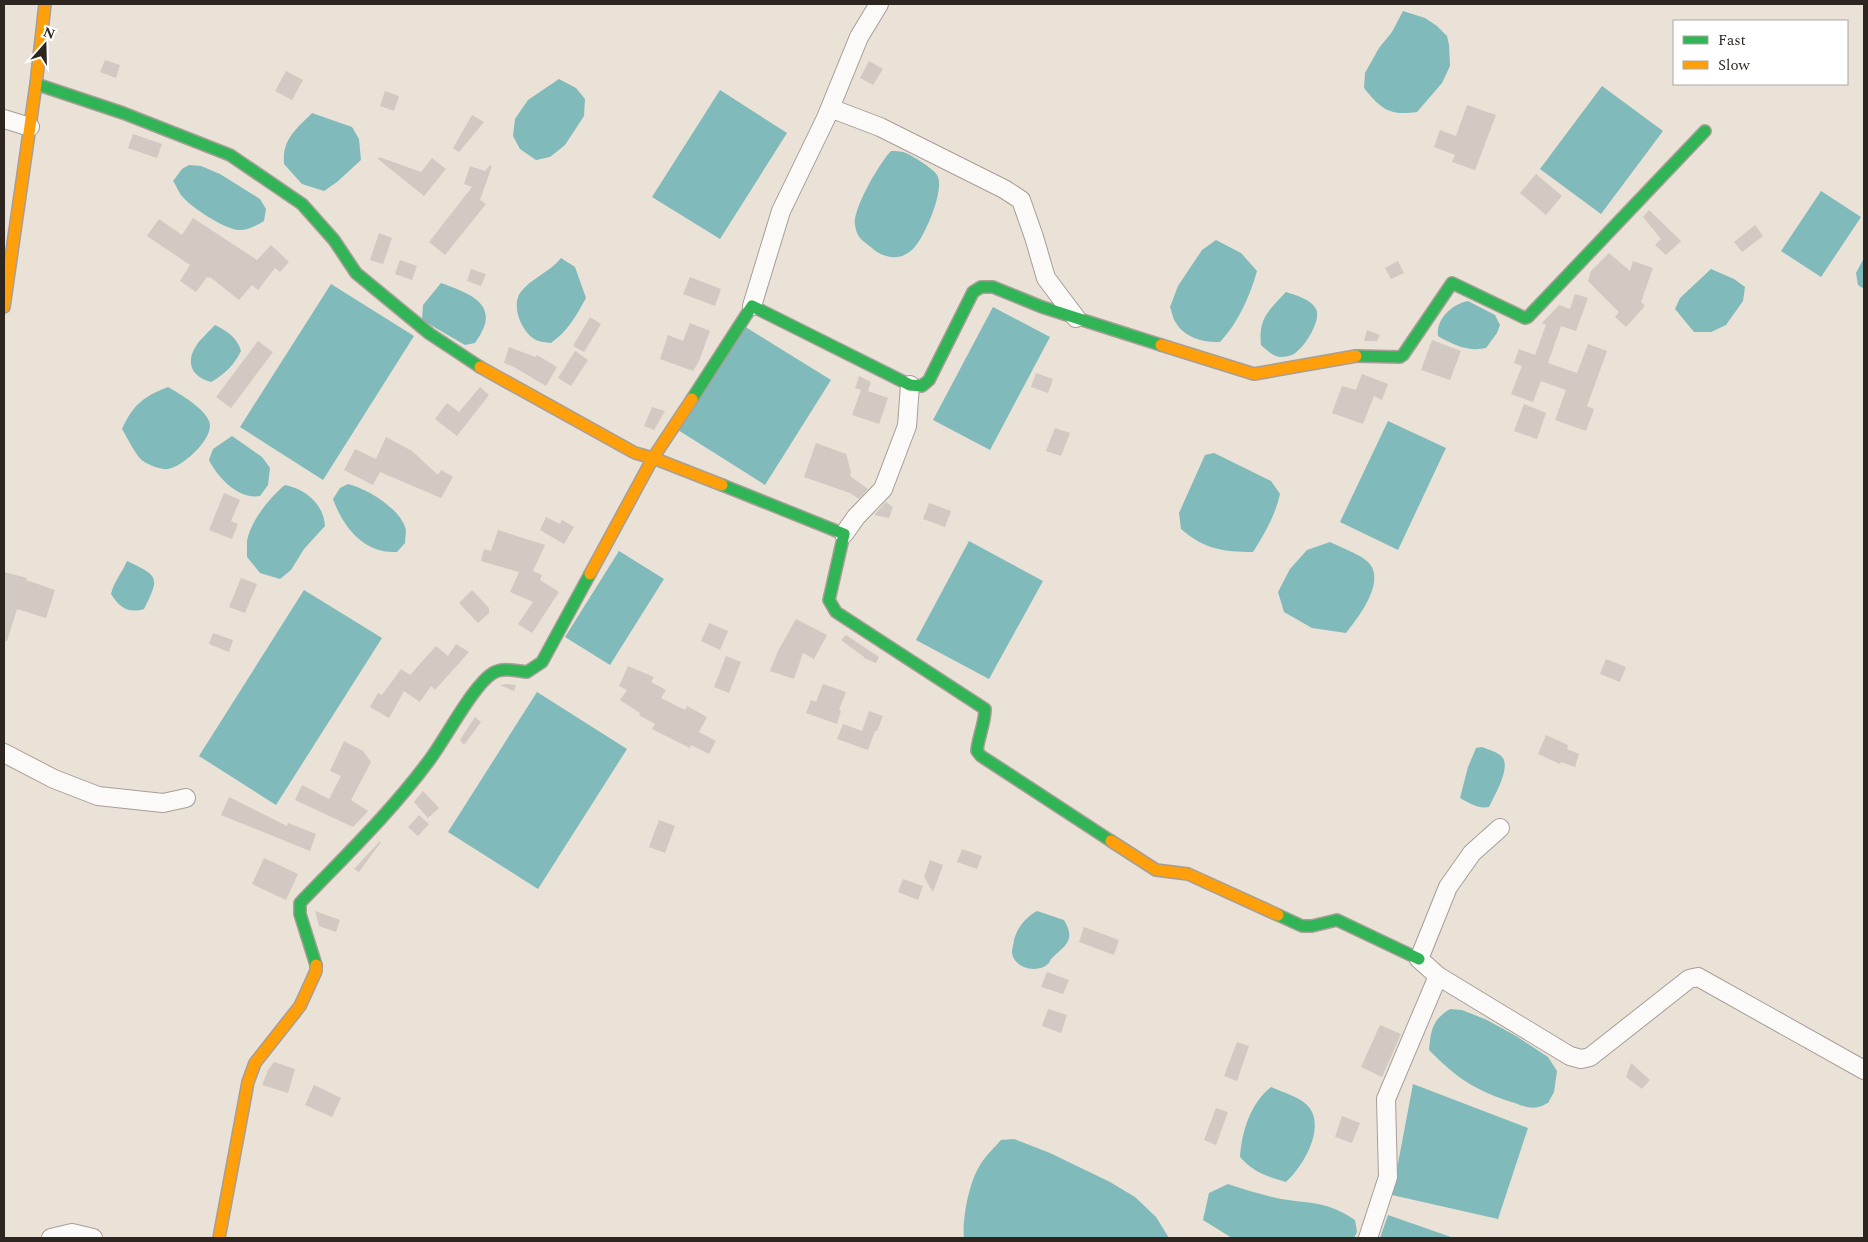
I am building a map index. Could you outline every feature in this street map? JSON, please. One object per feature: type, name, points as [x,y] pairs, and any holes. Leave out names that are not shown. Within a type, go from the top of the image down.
[{"type":"main road","points":[[4,307],[36,84],[45,4]]},
{"type":"main road","points":[[36,84],[123,113],[230,155],[302,204],[334,240],[356,273],[430,334],[478,366],[635,453],[653,458],[844,534],[829,600],[836,612],[985,709],[986,720],[977,742],[977,751],[981,756],[1156,870],[1188,874],[1302,926],[1312,928],[1326,920],[1337,920],[1419,959]]},
{"type":"main road","points":[[219,1238],[248,1082],[255,1063],[300,1006],[316,971],[316,962],[300,914],[300,903],[390,809],[429,761],[481,683],[494,672],[505,669],[527,672],[542,662],[653,458],[752,306],[910,385],[922,386],[929,380],[972,292],[981,287],[993,286],[1042,307],[1254,374],[1361,355],[1400,357],[1452,283],[1525,318],[1528,317],[1706,131]]},
{"type":"street","points":[[752,306],[781,211],[830,108],[859,37],[879,4]]},
{"type":"street","points":[[830,108],[880,127],[1004,189],[1021,200],[1046,278],[1076,318]]},
{"type":"street","points":[[4,119],[30,127]]},
{"type":"street","points":[[844,534],[856,517],[883,489],[907,426],[910,385]]},
{"type":"street","points":[[4,753],[54,779],[98,796],[163,803],[186,798]]},
{"type":"street","points":[[1500,828],[1472,853],[1448,887],[1419,959],[1438,976],[1570,1056],[1581,1059],[1590,1057],[1689,979],[1698,977],[1864,1070]]},
{"type":"street","points":[[1368,1238],[1388,1176],[1386,1099],[1438,976]]},
{"type":"street","points":[[51,1238],[72,1234],[93,1238]]},
{"type":"water","points":[[1403,11],[1425,18],[1447,36],[1450,66],[1442,83],[1417,112],[1399,113],[1392,112],[1381,106],[1364,88],[1365,73],[1379,48],[1392,32]]},
{"type":"water","points":[[559,79],[576,88],[585,99],[584,116],[565,145],[550,157],[536,160],[520,149],[513,136],[515,119],[528,100]]},
{"type":"water","points":[[1602,86],[1663,131],[1601,214],[1540,169]]},
{"type":"water","points":[[720,90],[787,133],[720,239],[652,197]]},
{"type":"water","points":[[312,113],[352,127],[359,139],[361,160],[324,191],[302,184],[284,164],[287,142],[295,130]]},
{"type":"water","points":[[891,151],[903,152],[922,162],[935,172],[939,182],[936,201],[923,235],[913,249],[898,257],[887,256],[877,252],[863,241],[857,233],[855,225],[855,218],[862,198],[874,175]]},
{"type":"water","points":[[189,165],[201,166],[220,174],[260,199],[266,209],[264,221],[248,229],[238,230],[224,225],[199,211],[185,200],[173,181],[182,169]]},
{"type":"water","points":[[1821,191],[1861,217],[1821,277],[1781,251]]},
{"type":"water","points":[[1216,240],[1241,253],[1257,271],[1251,290],[1238,318],[1220,342],[1202,340],[1190,336],[1175,321],[1170,307],[1178,286],[1202,250]]},
{"type":"water","points":[[561,258],[575,267],[586,298],[571,323],[557,338],[551,343],[539,341],[531,337],[522,326],[517,312],[518,299],[524,288]]},
{"type":"water","points":[[1864,258],[1864,289],[1858,285],[1856,273]]},
{"type":"water","points":[[1711,269],[1734,279],[1745,287],[1743,301],[1726,325],[1711,332],[1694,332],[1675,309],[1680,298]]},
{"type":"water","points":[[441,283],[464,292],[480,304],[485,311],[486,320],[483,330],[475,343],[465,345],[422,320],[423,305]]},
{"type":"water","points":[[331,284],[414,336],[323,480],[240,427]]},
{"type":"water","points":[[1286,292],[1310,303],[1316,309],[1317,314],[1314,328],[1301,347],[1292,355],[1280,357],[1272,354],[1261,345],[1261,328],[1274,304]]},
{"type":"water","points":[[1468,301],[1495,315],[1500,325],[1497,333],[1486,348],[1473,349],[1461,347],[1438,336],[1442,318],[1446,313],[1456,305]]},
{"type":"water","points":[[993,307],[1050,337],[990,450],[933,420]]},
{"type":"water","points":[[215,325],[231,335],[241,351],[229,369],[211,382],[204,380],[195,373],[192,368],[191,358],[198,343]]},
{"type":"water","points":[[744,326],[831,380],[765,485],[678,430]]},
{"type":"water","points":[[168,387],[202,411],[209,421],[210,428],[208,435],[197,450],[182,463],[165,469],[152,466],[140,459],[122,429],[130,414],[140,402]]},
{"type":"water","points":[[1388,421],[1446,448],[1398,550],[1340,522]]},
{"type":"water","points":[[232,436],[262,457],[270,468],[268,485],[260,496],[244,495],[237,491],[218,474],[209,460],[213,449]]},
{"type":"water","points":[[1214,453],[1271,481],[1280,494],[1269,524],[1253,552],[1214,548],[1189,536],[1181,529],[1179,513],[1205,455]]},
{"type":"water","points":[[348,484],[364,490],[381,500],[402,520],[406,529],[405,543],[397,552],[374,548],[356,537],[349,529],[333,499],[340,488]]},
{"type":"water","points":[[285,485],[300,490],[312,499],[321,511],[325,526],[304,549],[291,570],[280,579],[260,573],[247,557],[247,541],[256,518],[273,496]]},
{"type":"water","points":[[969,541],[1043,581],[989,679],[916,640]]},
{"type":"water","points":[[1330,542],[1361,557],[1369,563],[1373,571],[1374,580],[1368,600],[1346,633],[1312,628],[1284,612],[1278,592],[1290,569],[1307,550]]},
{"type":"water","points":[[619,551],[664,579],[610,665],[565,637]]},
{"type":"water","points":[[127,561],[151,574],[154,579],[153,590],[144,609],[133,611],[124,608],[117,603],[111,594]]},
{"type":"water","points":[[304,590],[382,638],[276,805],[199,756]]},
{"type":"water","points":[[537,692],[627,749],[538,889],[448,832]]},
{"type":"water","points":[[1482,747],[1499,754],[1505,763],[1503,776],[1489,807],[1474,805],[1460,798],[1468,767],[1476,748]]},
{"type":"water","points":[[1037,911],[1064,920],[1068,927],[1069,937],[1065,946],[1048,964],[1038,969],[1032,969],[1016,962],[1013,958],[1012,950],[1015,936],[1022,923]]},
{"type":"water","points":[[1450,1009],[1462,1010],[1487,1020],[1548,1057],[1557,1071],[1554,1092],[1548,1103],[1535,1108],[1520,1105],[1490,1094],[1468,1083],[1439,1060],[1429,1050],[1432,1031],[1439,1017]]},
{"type":"water","points":[[1413,1084],[1528,1128],[1498,1219],[1392,1195]]},
{"type":"water","points":[[1271,1087],[1294,1096],[1306,1104],[1312,1112],[1315,1122],[1314,1133],[1306,1156],[1286,1182],[1261,1173],[1250,1167],[1240,1157],[1248,1119],[1258,1101]]},
{"type":"water","points":[[1014,1139],[1050,1153],[1110,1182],[1135,1197],[1156,1217],[1169,1238],[964,1238],[967,1202],[975,1174],[1001,1140]]},
{"type":"water","points":[[1228,1184],[1281,1199],[1319,1204],[1336,1209],[1355,1220],[1357,1232],[1354,1238],[1232,1238],[1203,1220],[1209,1193]]},
{"type":"water","points":[[1388,1215],[1451,1237],[1380,1238]]},
{"type":"building","points":[[105,60],[120,65],[116,78],[100,72]]},
{"type":"building","points":[[869,61],[883,69],[873,85],[860,78]]},
{"type":"building","points":[[286,71],[303,80],[292,100],[275,91]]},
{"type":"building","points":[[385,91],[399,96],[394,111],[380,106]]},
{"type":"building","points":[[1467,105],[1496,115],[1475,170],[1452,162],[1455,155],[1434,147],[1440,130],[1456,136]]},
{"type":"building","points":[[472,115],[484,122],[459,152],[453,148]]},
{"type":"building","points":[[133,134],[162,144],[157,158],[128,148]]},
{"type":"building","points":[[379,157],[421,172],[432,158],[446,169],[424,196],[378,159]]},
{"type":"building","points":[[490,165],[492,166],[480,200],[486,204],[445,255],[429,242],[472,187],[464,184],[470,166],[485,171]]},
{"type":"building","points":[[1536,174],[1562,196],[1546,215],[1520,193]]},
{"type":"building","points":[[1649,210],[1681,241],[1666,255],[1655,245],[1661,239],[1643,217]]},
{"type":"building","points":[[193,218],[257,260],[271,245],[289,262],[280,272],[275,268],[258,290],[252,285],[239,300],[210,277],[207,277],[196,292],[180,281],[190,265],[147,236],[159,219],[182,235]]},
{"type":"building","points":[[1755,225],[1763,236],[1742,252],[1734,242]]},
{"type":"building","points":[[379,233],[392,238],[383,264],[370,260]]},
{"type":"building","points":[[1609,253],[1630,271],[1633,261],[1653,268],[1641,302],[1645,306],[1626,327],[1615,317],[1619,312],[1588,281],[1591,271]]},
{"type":"building","points":[[400,260],[417,266],[412,280],[395,274]]},
{"type":"building","points":[[1398,261],[1404,273],[1391,279],[1385,268]]},
{"type":"building","points":[[471,269],[486,274],[481,286],[467,281]]},
{"type":"building","points":[[690,277],[721,289],[715,306],[683,294]]},
{"type":"building","points":[[1575,294],[1588,298],[1576,331],[1561,326],[1548,363],[1577,373],[1588,344],[1607,351],[1587,406],[1594,409],[1586,431],[1555,420],[1566,390],[1541,381],[1533,402],[1511,394],[1522,366],[1514,363],[1519,349],[1535,355],[1546,325],[1542,323],[1559,305],[1570,309]]},
{"type":"building","points":[[590,317],[601,324],[584,352],[573,346]]},
{"type":"building","points":[[690,323],[710,331],[699,361],[693,371],[660,359],[668,335],[683,341]]},
{"type":"building","points":[[1367,330],[1380,335],[1377,341],[1364,341]]},
{"type":"building","points":[[1432,340],[1461,351],[1450,380],[1421,370]]},
{"type":"building","points":[[258,341],[273,352],[231,408],[216,397]]},
{"type":"building","points":[[509,347],[535,357],[537,355],[557,367],[546,386],[504,363]]},
{"type":"building","points":[[575,351],[588,360],[571,386],[558,378]]},
{"type":"building","points":[[1036,373],[1053,379],[1048,393],[1031,387]]},
{"type":"building","points":[[1362,374],[1388,384],[1382,400],[1374,396],[1363,424],[1332,413],[1342,386],[1356,390]]},
{"type":"building","points":[[859,376],[871,382],[868,391],[888,398],[879,424],[852,415],[861,390],[855,388]]},
{"type":"building","points":[[480,387],[489,395],[457,436],[435,419],[447,403],[459,412]]},
{"type":"building","points":[[1524,404],[1546,413],[1537,439],[1514,431]]},
{"type":"building","points":[[652,407],[665,411],[654,430],[644,426]]},
{"type":"building","points":[[1055,428],[1070,433],[1061,456],[1046,451]]},
{"type":"building","points":[[386,437],[412,451],[438,475],[441,470],[453,477],[441,498],[380,472],[373,485],[344,470],[355,449],[376,459]]},
{"type":"building","points":[[816,443],[846,454],[851,472],[850,476],[868,489],[859,499],[850,493],[804,477]]},
{"type":"building","points":[[224,493],[240,500],[231,521],[238,524],[232,539],[209,530]]},
{"type":"building","points":[[886,502],[893,507],[889,518],[874,515]]},
{"type":"building","points":[[929,503],[951,511],[945,527],[923,519]]},
{"type":"building","points":[[546,517],[560,524],[562,520],[574,527],[564,544],[540,530]]},
{"type":"building","points":[[498,530],[545,545],[533,571],[542,575],[540,580],[559,592],[532,633],[518,624],[533,602],[510,592],[519,572],[481,561],[484,549],[491,551]]},
{"type":"building","points":[[4,572],[27,578],[26,580],[55,590],[46,618],[17,609],[7,641],[4,641]]},
{"type":"building","points":[[241,578],[257,584],[245,613],[229,607]]},
{"type":"building","points":[[472,590],[489,608],[489,613],[478,623],[459,603]]},
{"type":"building","points":[[796,619],[827,635],[814,659],[803,653],[794,679],[770,671],[778,651]]},
{"type":"building","points":[[709,623],[728,631],[720,650],[701,641]]},
{"type":"building","points":[[213,633],[233,640],[229,652],[209,644]]},
{"type":"building","points":[[846,635],[879,657],[876,663],[864,658],[841,640]]},
{"type":"building","points":[[456,644],[469,652],[435,690],[431,686],[420,702],[404,691],[389,718],[370,707],[378,693],[382,695],[401,669],[410,675],[436,646],[448,656]]},
{"type":"building","points":[[726,656],[741,662],[729,693],[714,687]]},
{"type":"building","points":[[1606,659],[1626,667],[1620,682],[1600,674]]},
{"type":"building","points":[[628,666],[654,677],[651,682],[666,690],[661,698],[685,710],[687,706],[707,717],[699,732],[716,741],[709,754],[691,745],[690,748],[652,729],[655,724],[639,715],[640,713],[620,700],[627,690],[619,686]]},
{"type":"building","points":[[823,684],[846,692],[839,710],[841,711],[837,724],[806,713],[811,700],[816,702]]},
{"type":"building","points":[[500,685],[516,685],[514,691]]},
{"type":"building","points":[[869,711],[883,716],[868,750],[837,739],[843,724],[862,731]]},
{"type":"building","points":[[475,717],[481,722],[464,745],[460,740]]},
{"type":"building","points":[[1546,735],[1568,745],[1567,749],[1579,754],[1575,767],[1561,762],[1560,764],[1538,754]]},
{"type":"building","points":[[344,741],[363,751],[371,762],[351,800],[368,811],[353,827],[295,800],[302,785],[329,799],[341,776],[330,771]]},
{"type":"building","points":[[423,791],[439,808],[428,818],[414,802]]},
{"type":"building","points":[[229,797],[287,826],[288,823],[316,834],[310,851],[221,815]]},
{"type":"building","points":[[419,815],[429,824],[418,836],[408,827]]},
{"type":"building","points":[[659,820],[675,826],[665,853],[649,847]]},
{"type":"building","points":[[380,841],[359,872],[354,869]]},
{"type":"building","points":[[962,849],[982,856],[977,869],[957,862]]},
{"type":"building","points":[[264,858],[298,874],[286,900],[252,884]]},
{"type":"building","points":[[930,860],[943,865],[933,892],[924,877]]},
{"type":"building","points":[[903,879],[923,886],[918,900],[898,892]]},
{"type":"building","points":[[315,911],[340,920],[336,932],[319,926]]},
{"type":"building","points":[[1084,927],[1119,940],[1114,955],[1079,942]]},
{"type":"building","points":[[1047,972],[1069,980],[1063,994],[1041,987]]},
{"type":"building","points":[[1048,1009],[1067,1015],[1061,1033],[1042,1026]]},
{"type":"building","points":[[1380,1025],[1401,1034],[1382,1077],[1361,1067]]},
{"type":"building","points":[[1237,1042],[1249,1046],[1237,1081],[1224,1076]]},
{"type":"building","points":[[274,1062],[295,1069],[288,1093],[262,1085],[268,1070]]},
{"type":"building","points":[[1631,1063],[1650,1080],[1642,1089],[1626,1077]]},
{"type":"building","points":[[314,1085],[341,1098],[332,1117],[305,1105]]},
{"type":"building","points":[[1216,1108],[1228,1112],[1216,1145],[1204,1140]]},
{"type":"building","points":[[1342,1116],[1360,1123],[1352,1143],[1335,1137]]},
{"type":"traffic: fast","points":[[36,84],[123,113],[230,155],[302,204],[334,240],[356,273],[430,334],[480,367]]},
{"type":"traffic: fast","points":[[1356,356],[1400,357],[1403,355],[1452,283],[1525,318],[1528,317],[1705,131]]},
{"type":"traffic: fast","points":[[692,399],[752,306],[910,385],[922,386],[929,380],[973,292],[981,287],[993,287],[1042,307],[1161,345]]},
{"type":"traffic: fast","points":[[722,485],[844,534],[829,600],[836,612],[985,709],[977,751],[981,756],[1111,841]]},
{"type":"traffic: fast","points":[[316,965],[300,914],[300,903],[366,834],[413,781],[485,679],[501,670],[527,672],[542,662],[590,574]]},
{"type":"traffic: fast","points":[[1278,915],[1302,926],[1312,926],[1337,920],[1419,959]]},
{"type":"traffic: slow","points":[[4,307],[36,84],[45,4]]},
{"type":"traffic: slow","points":[[1161,345],[1254,374],[1356,356]]},
{"type":"traffic: slow","points":[[480,367],[635,453],[653,458],[692,399]]},
{"type":"traffic: slow","points":[[590,574],[653,458],[722,485]]},
{"type":"traffic: slow","points":[[1111,841],[1156,870],[1188,874],[1278,915]]},
{"type":"traffic: slow","points":[[219,1238],[248,1082],[255,1063],[300,1006],[316,971],[316,965]]}]
